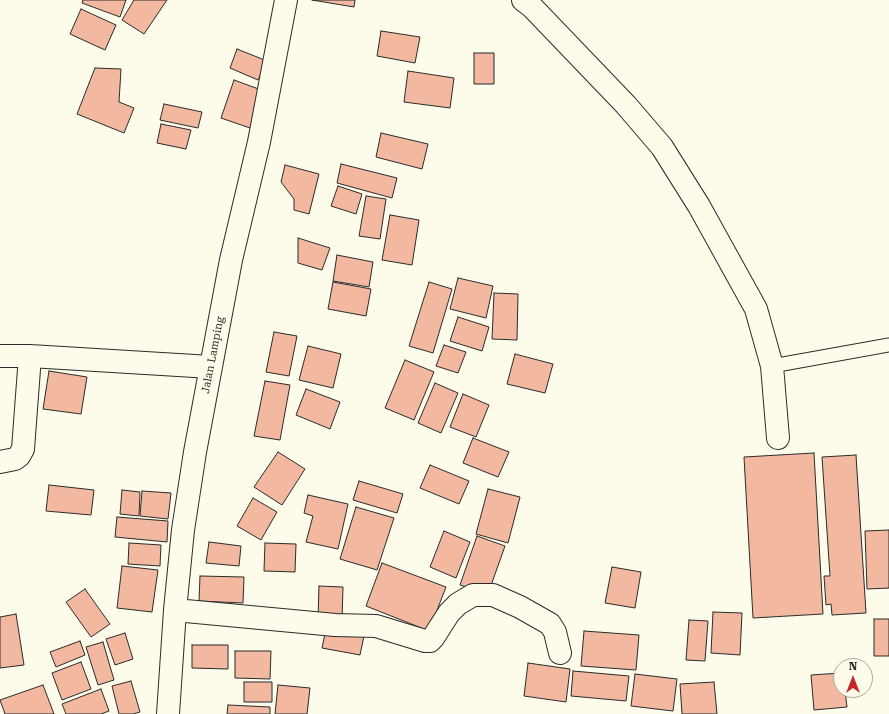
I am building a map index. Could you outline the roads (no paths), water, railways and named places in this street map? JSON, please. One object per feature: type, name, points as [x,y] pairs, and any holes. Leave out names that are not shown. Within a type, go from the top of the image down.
[{"type":"street","name":"Jalan Lamping","points":[[168,714],[175,610],[183,530],[211,367],[232,260],[259,142],[286,0]]},
{"type":"street","points":[[523,0],[537,12],[626,105],[662,147],[699,206],[756,309],[772,366],[778,438]]},
{"type":"street","points":[[0,356],[30,356],[211,367]]},
{"type":"street","points":[[0,462],[15,459],[19,456],[23,449],[30,356]]},
{"type":"street","points":[[175,610],[335,625],[376,626],[425,642],[433,638],[449,614],[458,604],[473,596],[493,596],[520,607],[550,624],[555,632],[560,653]]},
{"type":"lane","points":[[772,366],[889,345]]}]
